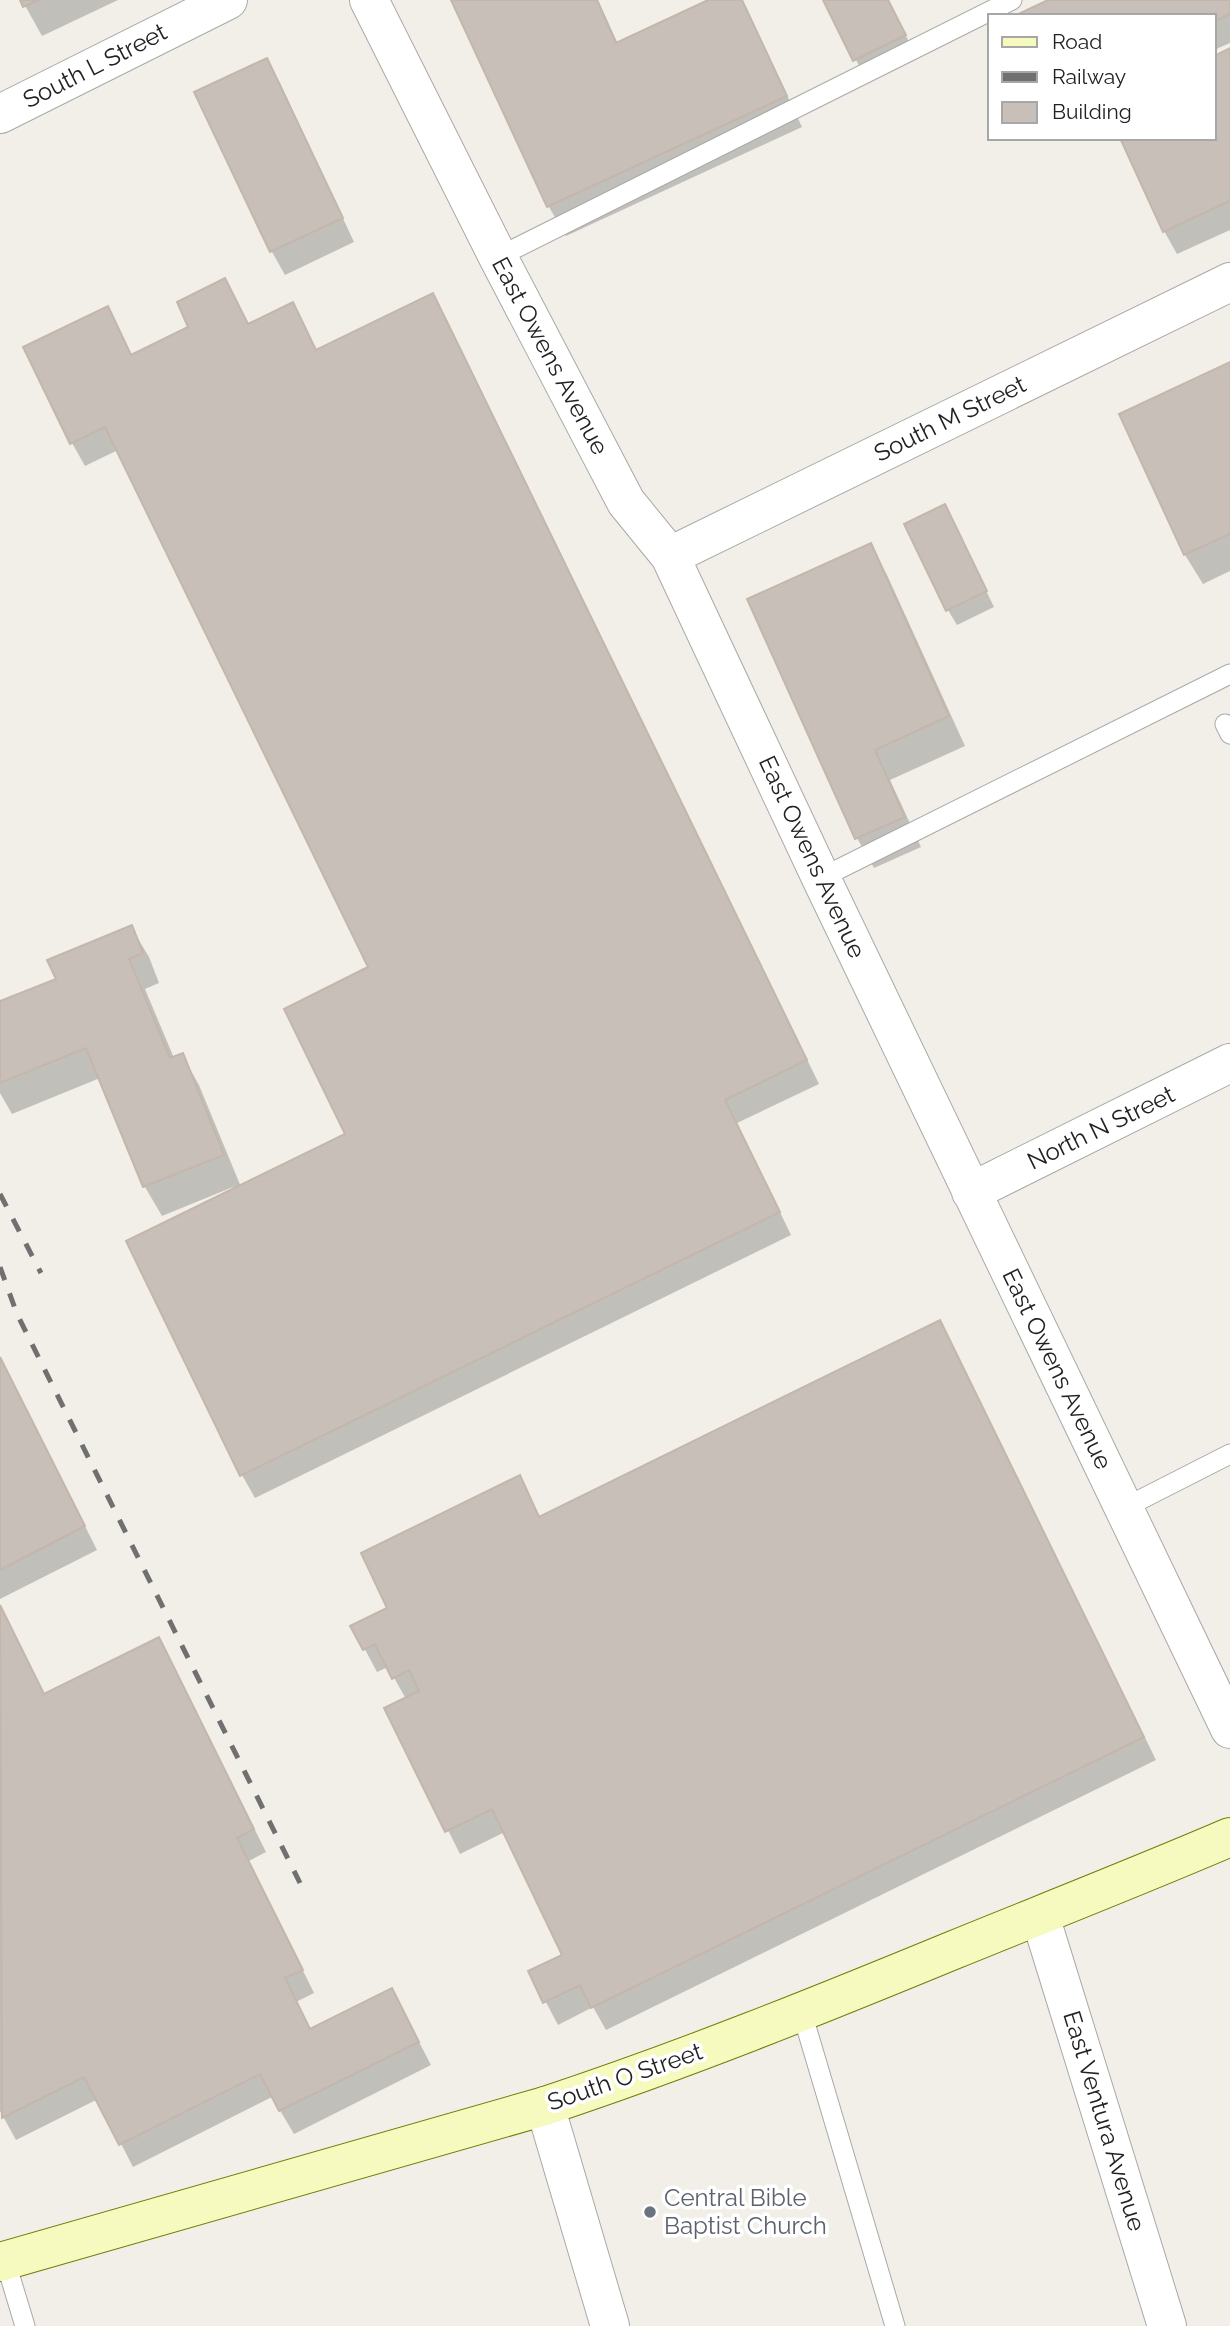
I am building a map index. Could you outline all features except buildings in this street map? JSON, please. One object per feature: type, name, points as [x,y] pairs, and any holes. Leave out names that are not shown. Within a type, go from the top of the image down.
[{"type":"main road","name":"South O Street","points":[[3,2261],[545,2106],[627,2079],[802,2013],[1230,1837]]},
{"type":"street","name":"South L Street","points":[[0,114],[228,0]]},
{"type":"street","name":"East Owens Avenue","points":[[369,0],[498,257],[626,502],[670,556],[821,878],[1230,1729]]},
{"type":"street","name":"South M Street","points":[[670,556],[1230,282]]},
{"type":"street","name":"North N Street","points":[[971,1192],[1230,1063]]},
{"type":"street","name":"East Ventura Avenue","points":[[1040,1916],[1167,2326]]},
{"type":"street","points":[[545,2106],[610,2326]]},
{"type":"lane","points":[[498,257],[1012,0]]},
{"type":"lane","points":[[821,878],[1230,674]]},
{"type":"lane","points":[[1124,1508],[1230,1454]]},
{"type":"lane","points":[[802,2013],[895,2326]]},
{"type":"lane","points":[[3,2261],[24,2326]]},
{"type":"railway","points":[[0,1194],[41,1273]]},
{"type":"railway","points":[[0,1267],[17,1314],[300,1883]]},
{"type":"place","name":"Central Bible Baptist Church","points":[[650,2212]]}]
